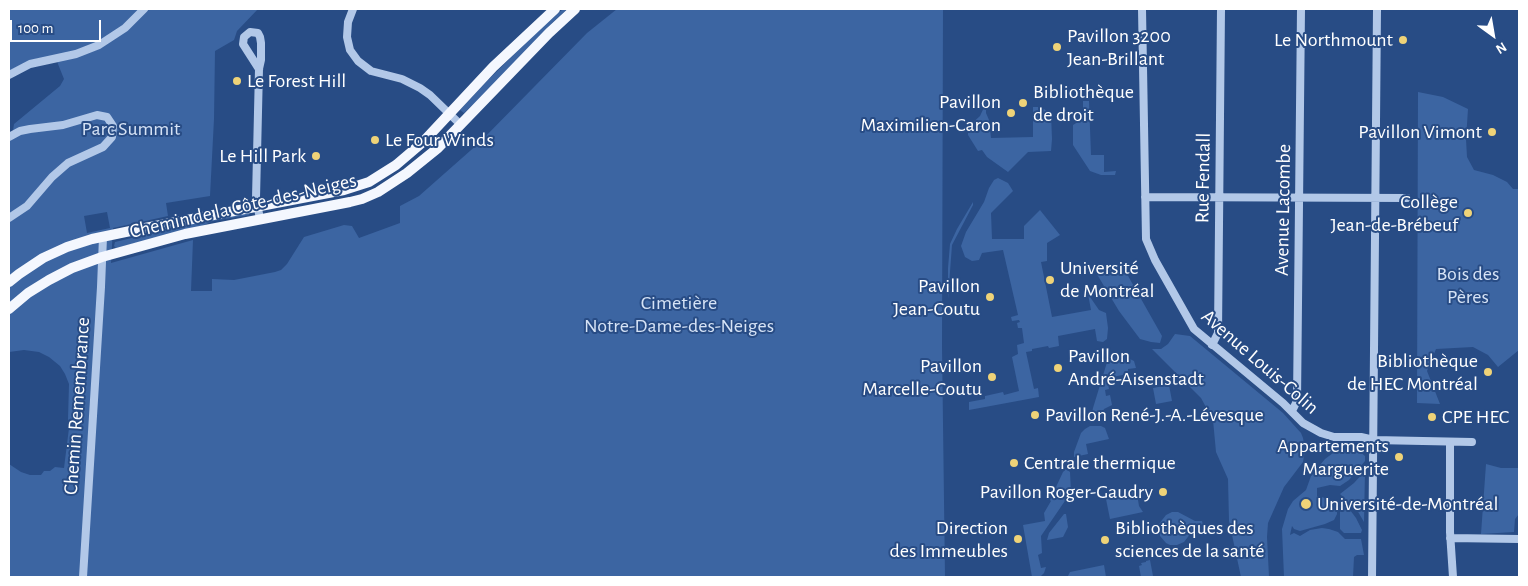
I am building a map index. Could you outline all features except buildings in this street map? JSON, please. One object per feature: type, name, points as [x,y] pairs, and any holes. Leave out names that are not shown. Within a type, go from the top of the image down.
[{"type":"main road","name":"Chemin de la Côte-des-Neiges","points":[[9,282],[50,254],[77,244],[103,237],[344,190],[367,183],[388,171],[423,142],[500,60],[555,9]]},
{"type":"main road","name":"Chemin de la Côte-des-Neiges","points":[[9,309],[28,293],[49,280],[72,268],[102,257],[178,236],[340,205],[372,195],[418,164],[461,125],[549,33],[575,9]]},
{"type":"street","points":[[9,75],[30,64],[76,54],[100,45],[125,28],[144,9]]},
{"type":"street","points":[[353,9],[348,22],[347,37],[351,51],[359,62],[374,72],[400,78],[415,84],[461,125]]},
{"type":"street","name":"Avenue Louis-Colin","points":[[1142,9],[1146,235],[1149,249],[1191,326],[1292,411],[1302,423],[1321,434],[1334,438],[1361,437],[1374,440],[1472,442]]},
{"type":"street","name":"Rue Fendall","points":[[1212,345],[1218,333],[1221,9]]},
{"type":"street","name":"Avenue Lacombe","points":[[1292,411],[1297,402],[1301,9]]},
{"type":"street","points":[[1372,577],[1377,9]]},
{"type":"street","points":[[258,69],[256,198],[260,219]]},
{"type":"street","points":[[9,137],[20,131],[71,123],[98,115],[107,117],[113,126],[112,137],[103,147],[68,163],[52,177],[22,211],[9,218]]},
{"type":"street","points":[[1145,197],[1407,198]]},
{"type":"street","name":"Chemin Remembrance","points":[[83,577],[103,237]]},
{"type":"street","points":[[1450,442],[1450,538],[1453,577]]},
{"type":"street","points":[[1450,538],[1519,538]]},
{"type":"green space","name":"Cimetière Notre-Dame-des-Neiges","points":[[9,9],[258,9],[237,31],[234,40],[215,51],[210,196],[166,203],[168,216],[113,228],[111,263],[193,240],[191,291],[212,291],[212,279],[234,280],[281,270],[304,237],[344,225],[352,226],[359,238],[400,223],[400,206],[419,196],[479,143],[587,33],[617,9],[943,9],[942,346],[945,577],[9,577],[9,464],[21,472],[30,475],[41,475],[44,471],[50,471],[55,467],[64,468],[69,428],[69,384],[60,366],[49,357],[39,352],[24,350],[9,352],[9,139],[12,137],[14,124],[60,86],[64,79],[56,55],[27,62],[9,71]],"holes":[[[107,212],[110,228],[87,233],[84,216]]]},
{"type":"green space","points":[[563,9],[567,9],[487,91],[464,113],[460,110],[488,80]]},
{"type":"green space","name":"Bois des Pères","points":[[1418,92],[1443,97],[1468,109],[1467,157],[1474,170],[1493,175],[1507,182],[1513,189],[1519,189],[1519,350],[1498,367],[1488,355],[1473,347],[1436,349],[1427,371],[1440,404],[1417,403]]},
{"type":"green space","points":[[1083,101],[1089,101],[1091,155],[1104,155],[1104,172],[1116,171],[1115,175],[1101,175],[1090,171],[1073,145],[1073,125],[1083,119]]},
{"type":"green space","points":[[986,103],[991,138],[1033,137],[1033,107],[1041,107],[1051,114],[1051,151],[1028,152],[1008,172],[987,157],[982,150],[978,151],[968,135],[968,127],[980,116]]},
{"type":"green space","points":[[998,178],[1008,183],[1013,191],[991,213],[992,239],[1024,239],[1024,226],[1040,210],[1060,235],[1047,243],[1047,261],[1041,262],[1052,317],[1091,310],[1088,294],[1099,310],[1106,313],[1107,339],[1103,342],[1097,341],[1095,329],[1058,336],[1059,346],[1049,348],[1048,346],[1026,352],[1034,389],[1038,388],[1039,397],[969,410],[969,402],[985,399],[985,396],[1003,392],[1004,395],[1019,391],[1012,357],[1018,354],[1017,345],[1024,343],[1022,328],[1018,328],[1017,323],[1020,322],[1019,320],[1012,321],[1011,317],[1018,315],[1003,250],[982,253],[979,260],[972,261],[965,257],[961,246],[966,232],[984,202],[989,188],[994,180]]},
{"type":"green space","points":[[973,202],[952,245],[948,299],[950,244]]},
{"type":"green space","points":[[248,213],[249,215],[213,221],[202,226],[116,248],[114,246],[115,242],[155,231]]},
{"type":"green space","points":[[1123,267],[1162,336],[1160,343],[1140,339],[1119,311],[1095,271],[1098,269],[1120,269]]},
{"type":"green space","points":[[1175,334],[1190,336],[1283,413],[1301,433],[1303,438],[1305,450],[1303,462],[1284,487],[1268,523],[1269,577],[1241,577],[1229,521],[1228,479],[1216,452],[1213,420],[1201,398],[1152,349],[1161,349],[1168,344]]},
{"type":"green space","points":[[1124,356],[1134,361],[1136,368],[1128,369],[1128,374],[1107,378],[1109,389],[1105,390],[1106,396],[1110,395],[1112,405],[1104,409],[1100,417],[1096,418],[1092,413],[1093,408],[1108,359]]},
{"type":"green space","points":[[1169,385],[1172,401],[1156,404],[1153,388]]},
{"type":"green space","points":[[1090,426],[1105,428],[1109,439],[1086,444],[1088,454],[1074,457],[1081,433]]},
{"type":"green space","points":[[1343,450],[1361,450],[1360,452],[1365,456],[1365,461],[1349,480],[1340,486],[1330,485],[1317,488],[1317,496],[1337,503],[1337,514],[1334,520],[1300,531],[1292,526],[1290,535],[1294,533],[1300,536],[1310,530],[1329,529],[1338,532],[1345,539],[1361,539],[1364,555],[1354,557],[1353,577],[1284,577],[1282,529],[1288,509],[1293,501],[1306,490],[1311,476],[1325,459],[1333,453]]},
{"type":"green space","points":[[1486,464],[1501,468],[1519,468],[1519,514],[1515,519],[1514,532],[1481,534]]},
{"type":"green space","points":[[1066,469],[1070,472],[1071,492],[1041,536],[1042,553],[1038,555],[1041,568],[1046,567],[1044,573],[1040,577],[1032,577],[1023,525],[1045,521],[1044,513]]},
{"type":"green space","points":[[1365,471],[1364,522],[1357,510],[1340,494]]},
{"type":"green space","points":[[1136,488],[1139,506],[1143,512],[1110,519],[1105,494]]},
{"type":"green space","points":[[1340,503],[1344,504],[1356,518],[1362,530],[1361,533],[1344,533],[1340,529]]},
{"type":"green space","points":[[1178,512],[1195,521],[1202,521],[1203,525],[1194,529],[1184,542],[1170,545],[1160,536],[1159,524],[1166,515]]},
{"type":"green space","points":[[1066,514],[1068,527],[1063,537],[1047,540],[1049,533]]},
{"type":"green space","points":[[1150,560],[1153,576],[1141,577],[1139,566],[1142,565],[1141,563]]},
{"type":"green space","points":[[1104,565],[1106,577],[1068,576],[1070,572]]},
{"type":"place","name":"Le Northmount","points":[[1403,40]]},
{"type":"place","name":"Pavillon 3200 Jean-Brillant","points":[[1057,47]]},
{"type":"place","name":"Le Forest Hill","points":[[237,81]]},
{"type":"place","name":"Bibliothèque de droit","points":[[1023,103]]},
{"type":"place","name":"Pavillon Maximilien-Caron","points":[[1011,113]]},
{"type":"place","name":"Pavillon Vimont","points":[[1492,132]]},
{"type":"place","name":"Le Four Winds","points":[[375,140]]},
{"type":"place","name":"Le Hill Park","points":[[316,156]]},
{"type":"place","name":"Collège Jean-de-Brébeuf","points":[[1468,213]]},
{"type":"place","name":"Université de Montréal","points":[[1050,280]]},
{"type":"place","name":"Pavillon Jean-Coutu","points":[[990,297]]},
{"type":"place","name":"Pavillon André-Aisenstadt","points":[[1058,368]]},
{"type":"place","name":"Bibliothèque de HEC Montréal","points":[[1488,372]]},
{"type":"place","name":"Pavillon Marcelle-Coutu","points":[[992,377]]},
{"type":"place","name":"Pavillon René-J.-A.-Lévesque","points":[[1035,415]]},
{"type":"place","name":"CPE HEC","points":[[1432,417]]},
{"type":"place","name":"Appartements Marguerite","points":[[1399,457]]},
{"type":"place","name":"Centrale thermique","points":[[1014,463]]},
{"type":"place","name":"Pavillon Roger-Gaudry","points":[[1163,492]]},
{"type":"place","name":"Université-de-Montréal","points":[[1306,504]]},
{"type":"place","name":"Direction des Immeubles","points":[[1018,539]]},
{"type":"place","name":"Bibliothèques des sciences de la santé","points":[[1105,540]]},
{"type":"park label","name":"Parc Summit","points":[[131,129]]}]
